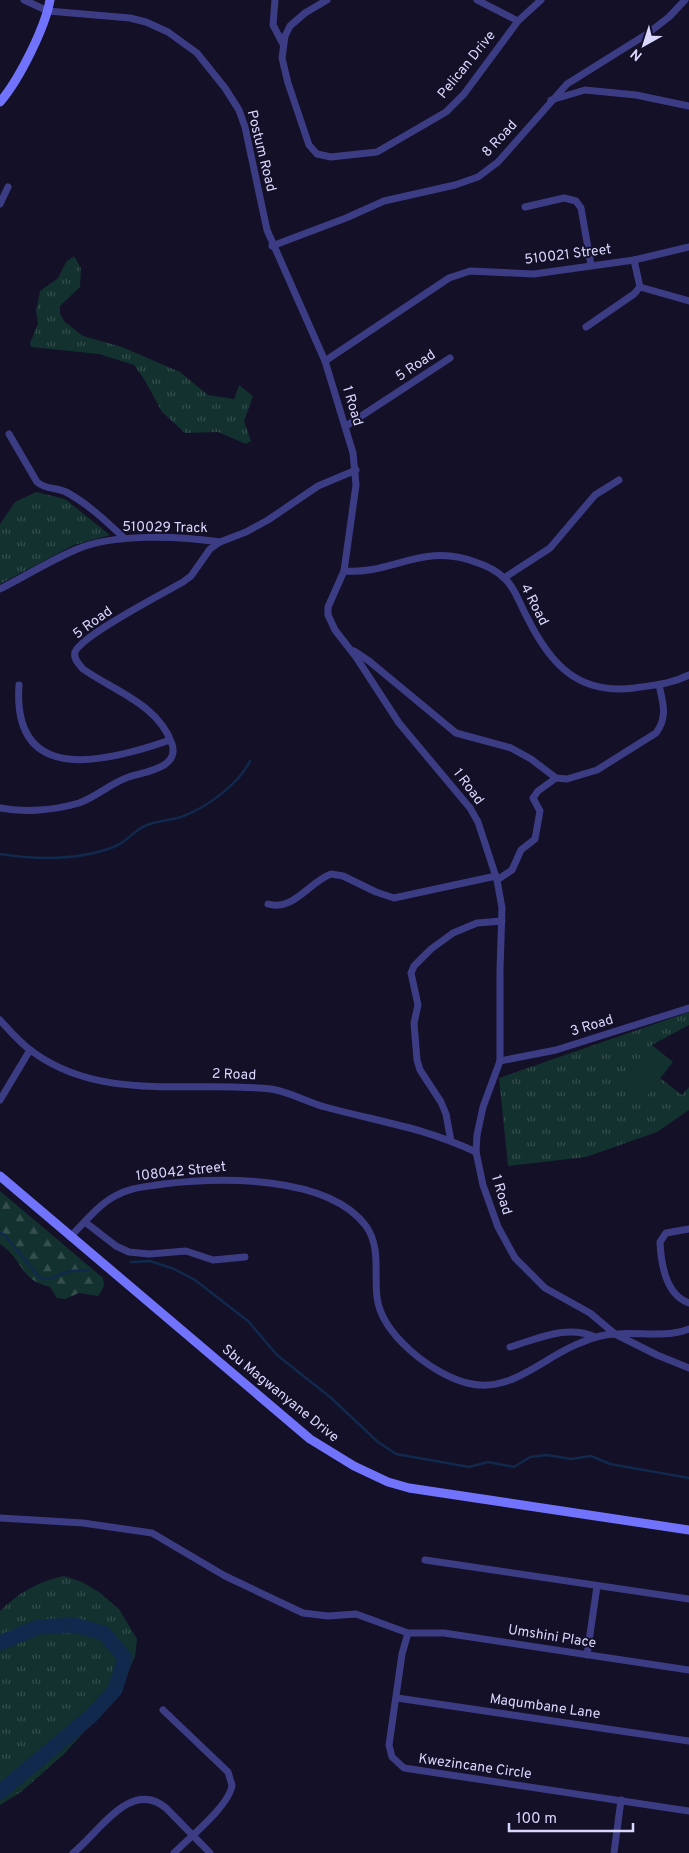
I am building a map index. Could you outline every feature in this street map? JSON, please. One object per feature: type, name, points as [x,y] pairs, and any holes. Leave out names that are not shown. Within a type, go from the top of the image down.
[{"type":"main road","points":[[0,102],[22,69],[48,11],[50,0]]},
{"type":"main road","name":"Sbu Magwanyane Drive","points":[[0,1176],[310,1439],[354,1466],[388,1482],[440,1494],[689,1530]]},
{"type":"street","name":"Postum Road","points":[[24,0],[48,11],[130,18],[146,22],[168,32],[197,53],[225,88],[239,110],[245,127],[272,246]]},
{"type":"street","points":[[283,44],[273,25],[276,1],[285,0]]},
{"type":"street","points":[[283,44],[285,36],[294,21],[327,0]]},
{"type":"street","points":[[477,0],[518,21]]},
{"type":"street","name":"Pelican Drive","points":[[283,44],[283,68],[309,144],[322,156],[347,156],[377,152],[446,112],[464,94],[518,21],[541,0]]},
{"type":"street","name":"8 Road","points":[[272,246],[346,218],[384,201],[439,189],[478,176],[498,162],[551,100],[582,74],[647,34],[669,17],[685,0]]},
{"type":"street","points":[[551,100],[585,90],[636,95],[689,106]]},
{"type":"street","points":[[0,204],[8,187]]},
{"type":"street","points":[[525,207],[564,198],[572,199],[578,203],[591,265]]},
{"type":"street","name":"1 Road","points":[[272,246],[325,361],[346,426],[356,470],[344,571],[328,606],[328,614],[335,630],[350,648],[399,723],[470,808],[478,822],[501,892],[500,1061],[483,1107],[477,1135],[476,1152],[483,1185],[495,1220],[515,1258],[545,1288],[590,1313],[615,1334]]},
{"type":"street","name":"510021 Street","points":[[325,361],[449,278],[459,274],[484,271],[534,274],[634,260],[689,247]]},
{"type":"street","points":[[634,260],[640,287]]},
{"type":"street","points":[[640,287],[689,301]]},
{"type":"street","points":[[586,327],[634,294],[640,287]]},
{"type":"street","name":"5 Road","points":[[346,426],[450,358]]},
{"type":"street","points":[[9,434],[37,482],[44,487],[64,491],[74,497],[124,538]]},
{"type":"street","name":"5 Road","points":[[170,740],[154,715],[138,702],[83,669],[76,661],[75,654],[86,641],[117,620],[191,576],[210,549],[220,542],[246,532],[318,486],[356,470]]},
{"type":"street","points":[[504,578],[550,548],[595,495],[620,480]]},
{"type":"street","name":"510029 Track","points":[[0,589],[76,550],[124,538],[195,538],[220,542]]},
{"type":"street","name":"4 Road","points":[[344,571],[360,571],[418,557],[444,555],[477,563],[504,578],[515,593],[539,640],[552,658],[572,677],[591,687],[604,690],[659,685],[689,676]]},
{"type":"street","points":[[350,648],[369,661],[456,733],[511,748],[531,759],[556,778],[567,779],[597,770],[656,733],[661,726],[664,713],[659,685]]},
{"type":"street","points":[[0,808],[17,811],[80,802],[125,778],[162,767],[168,762],[172,754],[170,740],[142,750],[98,758],[61,759],[42,750],[26,734],[18,708],[19,685]]},
{"type":"street","points":[[268,904],[275,906],[285,905],[331,874],[343,876],[376,892],[394,898],[496,878],[512,870],[521,850],[535,839],[540,811],[533,798],[538,791],[556,778]]},
{"type":"street","points":[[451,1141],[446,1114],[441,1102],[420,1070],[417,1060],[414,1023],[418,1005],[411,973],[414,966],[431,949],[453,933],[477,923],[502,920]]},
{"type":"street","name":"3 Road","points":[[500,1061],[556,1050],[689,1008]]},
{"type":"street","name":"2 Road","points":[[0,1020],[30,1050],[61,1068],[105,1082],[143,1086],[272,1090],[327,1108],[411,1126],[476,1152]]},
{"type":"street","points":[[0,1100],[30,1050]]},
{"type":"street","name":"108042 Street","points":[[70,1237],[115,1196],[136,1188],[215,1179],[271,1183],[330,1199],[346,1207],[358,1217],[372,1238],[375,1251],[376,1295],[378,1307],[386,1325],[412,1350],[454,1378],[477,1385],[511,1380],[577,1344],[595,1337],[615,1334],[660,1335],[689,1329]]},
{"type":"street","points":[[85,1222],[116,1246],[129,1252],[149,1254],[178,1250],[192,1252],[213,1260],[245,1257]]},
{"type":"street","points":[[689,1229],[666,1233],[660,1242],[663,1267],[672,1291],[678,1298],[689,1303]]},
{"type":"street","points":[[510,1347],[569,1331],[587,1333],[595,1337]]},
{"type":"street","points":[[615,1334],[657,1356],[689,1368]]},
{"type":"street","points":[[0,1518],[83,1523],[152,1532],[225,1576],[303,1613],[328,1616],[349,1614],[365,1616],[410,1633]]},
{"type":"street","points":[[425,1560],[689,1599]]},
{"type":"street","points":[[587,1655],[597,1586]]},
{"type":"street","name":"Umshini Place","points":[[410,1633],[444,1633],[689,1670]]},
{"type":"street","name":"Kwezincane Circle","points":[[410,1633],[397,1698],[390,1751],[392,1757],[404,1768],[689,1811]]},
{"type":"street","name":"Maqumbane Lane","points":[[397,1698],[689,1741]]},
{"type":"street","points":[[163,1710],[222,1766],[232,1781],[232,1788],[226,1799],[174,1853]]},
{"type":"street","points":[[73,1853],[120,1807],[136,1801],[147,1800],[161,1804],[210,1853]]},
{"type":"street","points":[[614,1853],[621,1800]]},
{"type":"green space","points":[[74,256],[81,268],[80,287],[60,306],[60,314],[65,322],[83,336],[122,347],[180,372],[208,395],[234,399],[239,385],[253,396],[244,421],[251,441],[246,444],[218,432],[185,433],[162,412],[134,365],[99,354],[31,347],[30,343],[38,324],[36,311],[40,291],[58,278],[66,262]]},
{"type":"green space","points":[[36,492],[65,499],[110,535],[74,545],[0,584],[0,524],[15,502]]},
{"type":"green space","points":[[689,1012],[689,1025],[652,1045],[644,1098],[660,1078],[682,1095],[689,1087],[689,1110],[657,1132],[586,1157],[508,1166],[499,1078]]},
{"type":"green space","points":[[652,1045],[673,1062],[644,1099],[623,1082]]},
{"type":"green space","points":[[0,1191],[103,1278],[104,1286],[98,1296],[79,1293],[65,1299],[57,1298],[50,1287],[40,1284],[27,1274],[8,1250],[0,1244]]},
{"type":"green space","points":[[64,1576],[82,1582],[99,1592],[119,1609],[137,1639],[135,1657],[116,1697],[64,1754],[21,1792],[0,1805],[0,1611],[29,1589],[46,1581]]},
{"type":"waterway","points":[[0,854],[59,858],[88,854],[116,846],[143,827],[155,822],[181,817],[211,802],[238,779],[250,761]]},
{"type":"waterway","points":[[0,1233],[5,1235],[39,1277],[51,1278],[69,1271],[88,1270]]},
{"type":"waterway","points":[[131,1262],[150,1261],[174,1269],[195,1280],[248,1321],[277,1355],[330,1397],[378,1442],[396,1454],[469,1467],[488,1462],[514,1467],[530,1457],[547,1455],[571,1459],[591,1456],[610,1464],[689,1478]]},
{"type":"waterway","points":[[0,1643],[38,1627],[74,1625],[104,1633],[125,1658],[115,1690],[91,1716],[0,1792]]}]
